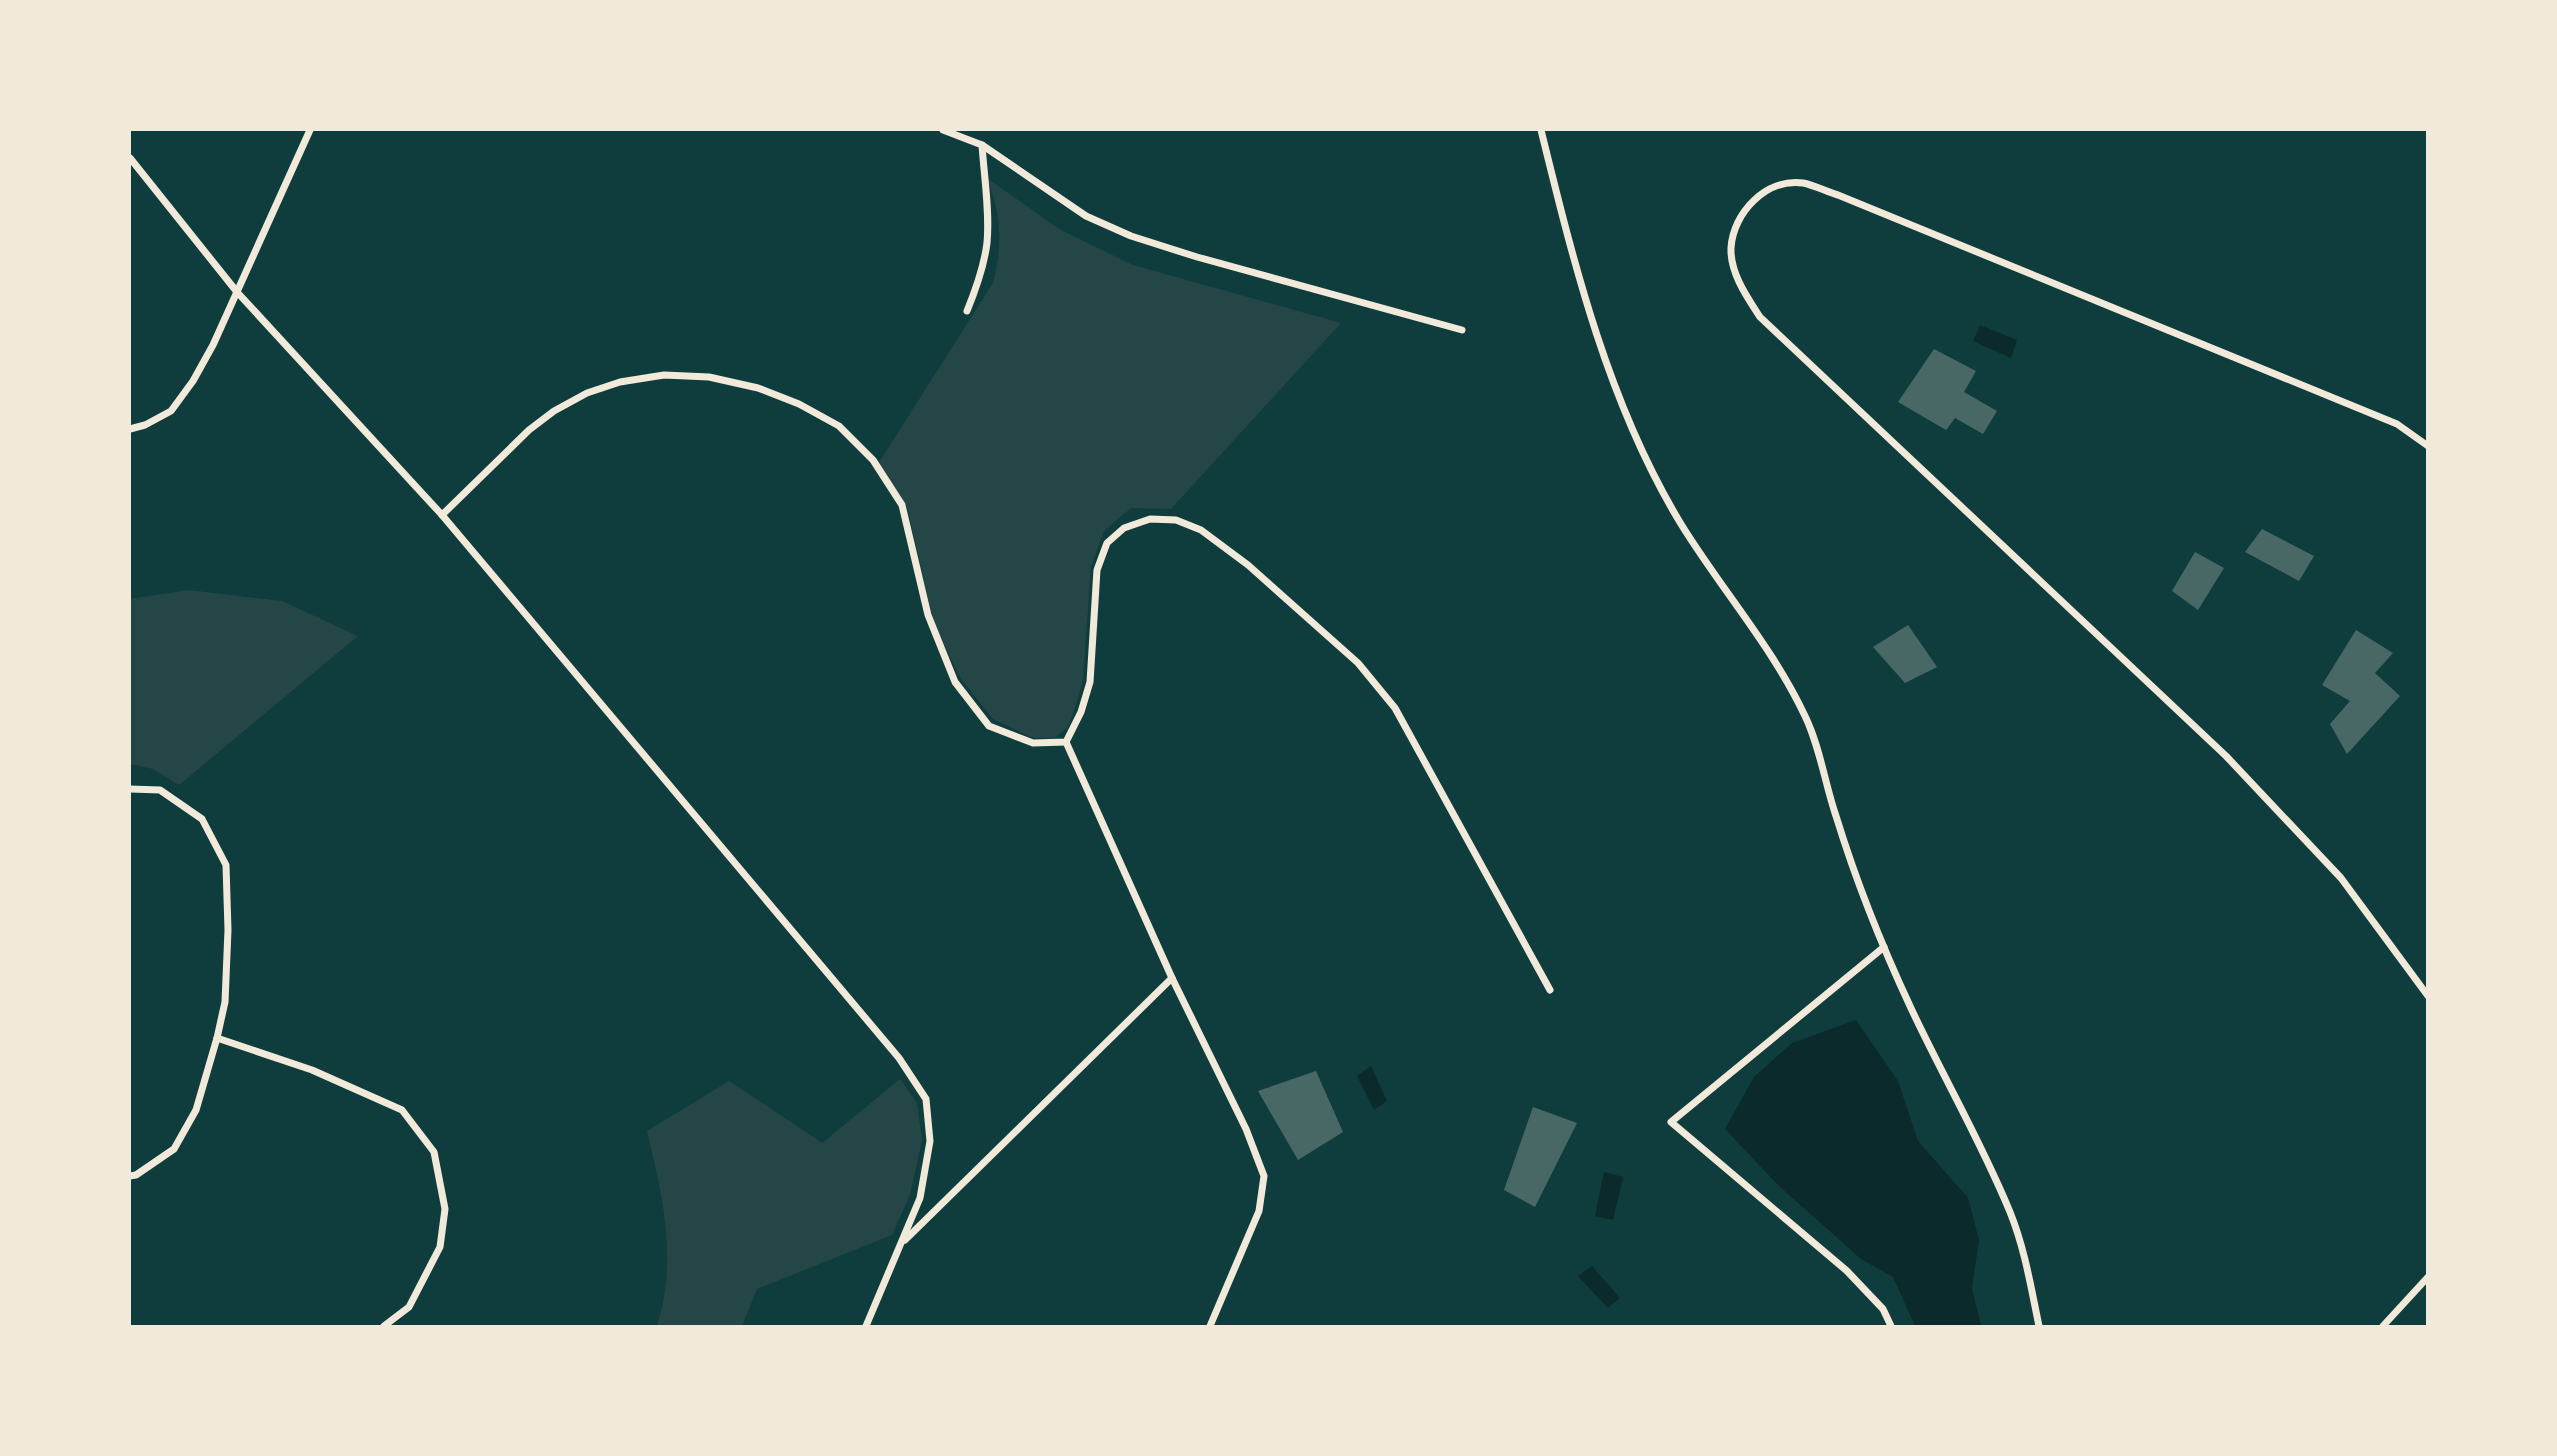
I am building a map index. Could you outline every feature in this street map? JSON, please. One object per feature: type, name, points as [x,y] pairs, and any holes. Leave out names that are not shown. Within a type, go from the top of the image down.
[{"type":"street","points":[[130,429],[145,425],[171,411],[193,381],[213,345],[310,130]]},
{"type":"street","points":[[943,130],[982,145],[1086,215],[1131,236],[1197,257],[1462,330]]},
{"type":"street","points":[[1541,130],[1579,279],[1632,432],[1681,523],[1784,674],[1808,721],[1836,817],[1884,947],[2010,1214],[2027,1266],[2039,1326]]},
{"type":"street","points":[[967,311],[980,278],[987,245],[982,145]]},
{"type":"street","points":[[130,158],[237,292],[442,515],[899,1058],[926,1099],[930,1141],[919,1198],[866,1326]]},
{"type":"street","points":[[2427,446],[2397,424],[1803,183],[1785,184],[1760,194],[1745,210],[1735,229],[1731,249],[1734,269],[1760,317],[2226,756],[2341,878],[2427,996]]},
{"type":"street","points":[[442,515],[529,430],[554,411],[587,393],[620,382],[664,375],[709,377],[758,388],[799,404],[839,426],[873,460],[902,505],[928,615],[955,682],[989,726],[1032,743],[1066,741]]},
{"type":"street","points":[[1066,741],[1081,712],[1090,682],[1097,569],[1107,543],[1124,528],[1150,519],[1176,520],[1200,530],[1248,565],[1358,663],[1395,708],[1549,990]]},
{"type":"street","points":[[1066,741],[1172,978],[1246,1129],[1264,1176],[1259,1211],[1210,1326]]},
{"type":"street","points":[[130,789],[160,790],[202,819],[226,865],[227,954],[225,1002],[196,1110],[174,1149],[136,1175],[130,1176]]},
{"type":"street","points":[[1884,947],[1671,1122],[1847,1271],[1883,1309],[1891,1326]]},
{"type":"street","points":[[901,1243],[1172,978]]},
{"type":"street","points":[[217,1038],[312,1070],[402,1110],[434,1152],[445,1209],[440,1247],[409,1307],[384,1326]]},
{"type":"street","points":[[2383,1326],[2427,1277]]},
{"type":"shaded area","points":[[988,179],[1061,230],[1133,265],[1341,323],[1171,509],[1131,508],[1104,531],[1091,567],[1083,680],[1068,727],[1055,738],[1033,738],[993,719],[961,679],[934,624],[907,506],[878,464],[993,283],[999,231],[996,206]]},
{"type":"shaded area","points":[[1980,325],[2017,340],[2011,358],[1973,341]]},
{"type":"shaded area","points":[[189,590],[282,601],[358,636],[179,785],[153,769],[130,764],[130,599]]},
{"type":"shaded area","points":[[1856,1020],[1898,1081],[1918,1141],[1968,1198],[1979,1240],[1972,1288],[1981,1326],[1915,1326],[1893,1277],[1861,1259],[1778,1185],[1725,1129],[1754,1077],[1792,1043]]},
{"type":"shaded area","points":[[1371,1066],[1387,1101],[1374,1110],[1357,1076]]},
{"type":"shaded area","points":[[900,1079],[917,1103],[922,1140],[910,1195],[892,1235],[757,1289],[742,1326],[657,1326],[667,1277],[666,1229],[647,1131],[729,1081],[822,1143]]},
{"type":"shaded area","points":[[1604,1172],[1623,1177],[1613,1220],[1595,1216]]},
{"type":"shaded area","points":[[1592,1266],[1620,1298],[1608,1308],[1578,1276]]},
{"type":"building","points":[[1934,349],[1976,371],[1964,392],[1997,411],[1983,434],[1955,418],[1946,430],[1898,402]]},
{"type":"building","points":[[2262,529],[2314,556],[2299,581],[2245,552]]},
{"type":"building","points":[[2195,552],[2224,568],[2198,610],[2172,591]]},
{"type":"building","points":[[1908,625],[1937,667],[1905,683],[1873,647]]},
{"type":"building","points":[[2356,630],[2393,653],[2375,673],[2400,696],[2347,754],[2330,724],[2350,701],[2322,685]]},
{"type":"building","points":[[1316,1071],[1343,1132],[1298,1160],[1258,1091]]},
{"type":"building","points":[[1533,1107],[1577,1123],[1535,1207],[1504,1190]]}]
